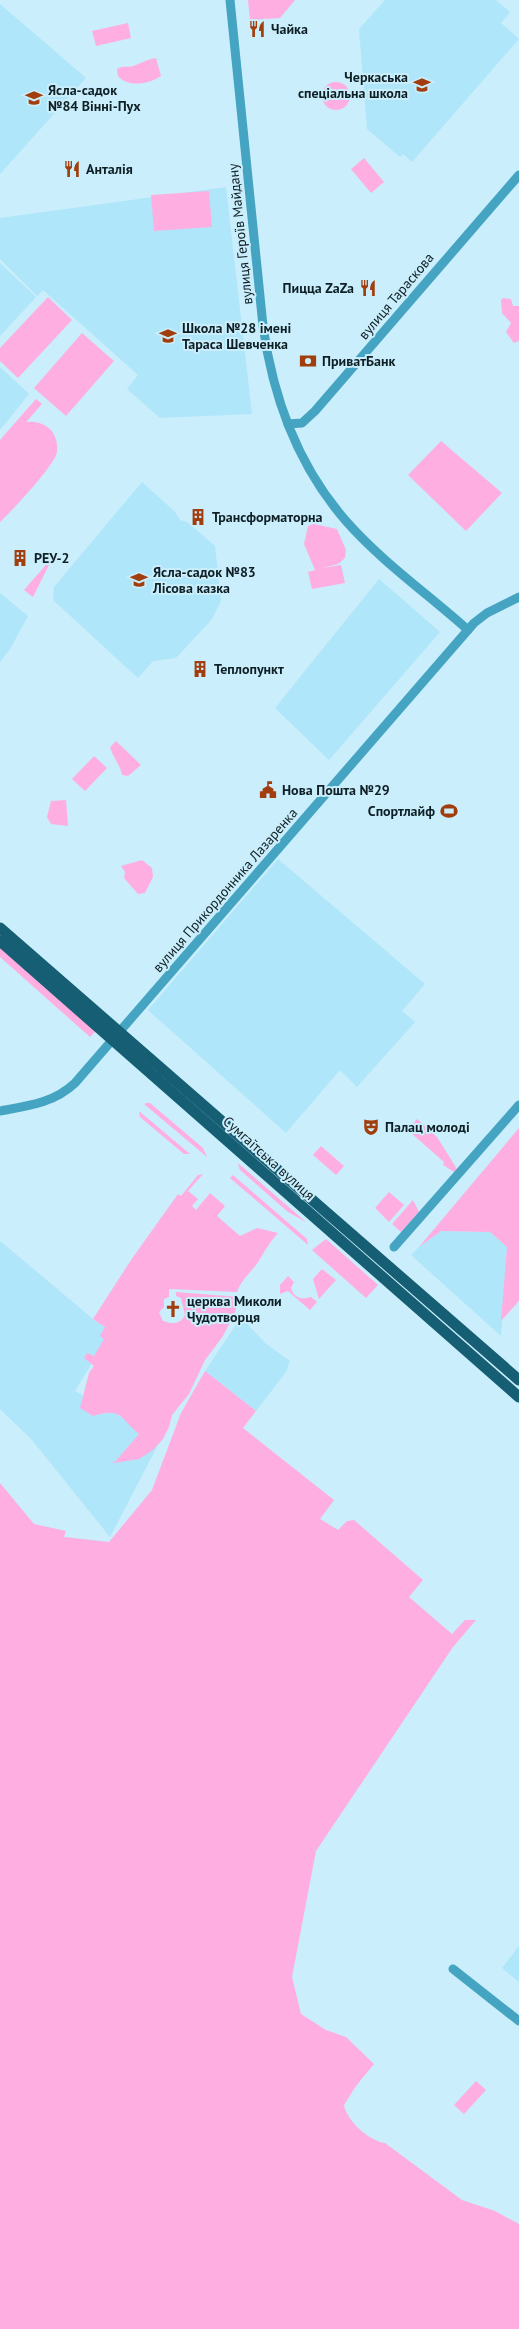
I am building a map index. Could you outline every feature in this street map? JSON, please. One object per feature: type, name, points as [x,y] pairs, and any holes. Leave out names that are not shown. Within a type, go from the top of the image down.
[{"type":"main road","name":"Сумгаїтська вулиця","points":[[0,928],[117,1037],[519,1397]]},
{"type":"main road","name":"Сумгаїтська вулиця","points":[[0,941],[117,1037],[519,1380]]},
{"type":"street","name":"вулиця Героїв Майдану","points":[[230,0],[266,344],[277,397],[311,476],[346,521],[468,630]]},
{"type":"street","name":"вулиця Тараскова","points":[[288,424],[302,423],[314,413],[519,176]]},
{"type":"street","name":"вулиця Прикордонника Лазаренка","points":[[0,1111],[42,1102],[63,1093],[82,1076],[468,630],[487,613],[519,597]]},
{"type":"street","points":[[394,1247],[519,1105]]},
{"type":"street","points":[[453,1969],[519,2021]]},
{"type":"shaded area","points":[[248,0],[295,0],[280,18],[250,20]]},
{"type":"shaded area","name":"Черкаська спеціальна школа","points":[[385,0],[496,0],[510,12],[501,23],[519,39],[412,162],[403,154],[400,157],[367,129],[359,29]]},
{"type":"shaded area","name":"Ясла-садок №84 Вінні-Пух","points":[[0,4],[86,78],[0,174]]},
{"type":"shaded area","points":[[128,23],[131,38],[96,46],[92,31]]},
{"type":"shaded area","points":[[156,58],[161,76],[156,79],[139,84],[127,82],[118,76],[117,69],[119,68],[133,66]]},
{"type":"shaded area","points":[[336,82],[346,86],[350,96],[346,106],[336,110],[326,106],[322,96],[326,86]]},
{"type":"shaded area","points":[[364,158],[384,182],[371,193],[351,169]]},
{"type":"shaded area","name":"Школа №28 імені Тараса Шевченка","points":[[226,187],[252,414],[160,418],[127,389],[138,375],[43,290],[37,296],[0,259],[0,218]]},
{"type":"shaded area","points":[[209,191],[212,227],[154,231],[151,195]]},
{"type":"shaded area","points":[[0,263],[36,297],[0,336]]},
{"type":"shaded area","points":[[48,297],[72,320],[18,378],[0,361],[0,348]]},
{"type":"shaded area","points":[[503,298],[511,299],[513,306],[519,306],[519,341],[514,343],[506,332],[511,323],[502,313],[501,300]]},
{"type":"shaded area","points":[[82,333],[114,361],[66,416],[34,388]]},
{"type":"shaded area","points":[[0,367],[29,394],[0,430]]},
{"type":"shaded area","points":[[36,399],[42,404],[26,422],[39,423],[51,430],[56,441],[57,452],[41,477],[0,522],[0,440]]},
{"type":"shaded area","points":[[441,441],[502,493],[466,531],[408,475]]},
{"type":"shaded area","name":"Ясла-садок №83 Лісова казка","points":[[142,482],[175,512],[180,520],[187,522],[215,546],[221,601],[212,619],[176,658],[153,661],[138,678],[53,600],[54,587]]},
{"type":"shaded area","points":[[314,524],[337,529],[346,550],[345,558],[338,564],[323,568],[341,565],[345,583],[312,589],[308,572],[315,570],[304,544],[308,526]]},
{"type":"shaded area","points":[[50,560],[49,565],[33,597],[24,590]]},
{"type":"shaded area","points":[[379,579],[440,632],[329,760],[275,708]]},
{"type":"shaded area","points":[[0,593],[28,616],[10,649],[0,662]]},
{"type":"shaded area","points":[[116,741],[141,765],[128,776],[122,775],[111,751],[110,747]]},
{"type":"shaded area","points":[[94,756],[107,768],[85,791],[72,779]]},
{"type":"shaded area","points":[[66,800],[68,826],[51,824],[47,817],[51,801]]},
{"type":"shaded area","points":[[278,859],[425,984],[402,1011],[415,1022],[357,1087],[340,1070],[286,1133],[148,1010]]},
{"type":"shaded area","points":[[142,860],[152,868],[153,877],[145,893],[138,894],[124,878],[125,872],[121,866]]},
{"type":"shaded area","points":[[0,947],[96,1031],[90,1037],[0,957]]},
{"type":"shaded area","points":[[150,1103],[203,1148],[207,1157],[144,1104]]},
{"type":"shaded area","points":[[139,1111],[190,1154],[184,1154],[140,1117]]},
{"type":"shaded area","points":[[417,1119],[437,1137],[457,1169],[454,1172],[443,1165],[444,1162],[411,1133],[409,1129]]},
{"type":"shaded area","points":[[519,1128],[519,1301],[501,1321],[507,1247],[490,1232],[441,1231],[419,1247]]},
{"type":"shaded area","points":[[321,1146],[344,1166],[336,1175],[313,1155]]},
{"type":"shaded area","points":[[238,1164],[306,1222],[288,1212],[240,1170]]},
{"type":"shaded area","points":[[203,1174],[188,1191],[198,1199],[192,1206],[196,1210],[210,1193],[225,1206],[217,1216],[240,1236],[257,1228],[278,1233],[237,1292],[169,1289],[169,1297],[164,1299],[164,1307],[159,1312],[163,1321],[170,1323],[181,1321],[185,1315],[181,1298],[176,1296],[176,1292],[240,1297],[234,1315],[223,1336],[205,1360],[189,1394],[172,1415],[163,1439],[153,1450],[139,1459],[114,1463],[112,1461],[115,1462],[139,1434],[120,1416],[110,1413],[93,1416],[80,1408],[89,1373],[94,1366],[84,1358],[87,1353],[94,1356],[104,1339],[100,1336],[105,1327],[93,1319],[131,1260],[178,1194],[181,1196],[198,1175]]},
{"type":"shaded area","points":[[233,1175],[307,1239],[308,1245],[230,1178]]},
{"type":"shaded area","points":[[389,1192],[404,1205],[389,1222],[375,1208]]},
{"type":"shaded area","points":[[413,1200],[419,1212],[401,1232],[392,1224]]},
{"type":"shaded area","points":[[441,1231],[490,1232],[507,1247],[501,1336],[411,1255]]},
{"type":"shaded area","points":[[326,1239],[378,1285],[366,1298],[312,1250]]},
{"type":"shaded area","points":[[0,1241],[93,1319],[111,1331],[75,1391],[161,1439],[110,1537],[32,1440],[0,1409]]},
{"type":"shaded area","points":[[322,1269],[336,1280],[319,1299],[313,1279]]},
{"type":"shaded area","points":[[288,1276],[294,1282],[291,1288],[296,1296],[301,1298],[311,1297],[317,1302],[310,1310],[288,1291],[280,1294],[280,1285]]},
{"type":"shaded area","points":[[241,1317],[265,1343],[290,1361],[286,1372],[256,1411],[205,1371]]},
{"type":"shaded area","points":[[205,1371],[256,1411],[243,1428],[334,1500],[320,1519],[338,1530],[347,1521],[354,1520],[423,1580],[409,1597],[452,1634],[465,1620],[476,1620],[453,1647],[316,1851],[292,1977],[301,2014],[326,2030],[346,2037],[374,2064],[356,2086],[344,2105],[354,2124],[372,2138],[385,2143],[462,2200],[495,2211],[519,2224],[519,2329],[0,2329],[0,1483],[34,1524],[66,1531],[64,1537],[109,1542],[152,1490],[181,1413]]},
{"type":"shaded area","points":[[519,1946],[519,1982],[502,1968]]},
{"type":"shaded area","points":[[476,2081],[486,2090],[464,2114],[454,2105]]},
{"type":"place","name":"Чайка","points":[[257,29]]},
{"type":"place","name":"Черкаська спеціальна школа","points":[[422,85]]},
{"type":"place","name":"Ясла-садок №84 Вінні-Пух","points":[[34,98]]},
{"type":"place","name":"Анталія","points":[[72,169]]},
{"type":"place","name":"Пицца ZaZa","points":[[368,288]]},
{"type":"place","name":"Школа №28 імені Тараса Шевченка","points":[[168,336]]},
{"type":"place","name":"ПриватБанк","points":[[308,361]]},
{"type":"place","name":"Трансформаторна","points":[[198,517]]},
{"type":"place","name":"РЕУ-2","points":[[20,558]]},
{"type":"place","name":"Ясла-садок №83 Лісова казка","points":[[139,580]]},
{"type":"place","name":"Теплопункт","points":[[200,669]]},
{"type":"place","name":"Нова Пошта №29","points":[[268,790]]},
{"type":"place","name":"Спортлайф","points":[[449,811]]},
{"type":"place","name":"Палац молоді","points":[[371,1127]]},
{"type":"place","name":"церква Миколи Чудотворця","points":[[173,1309]]}]
